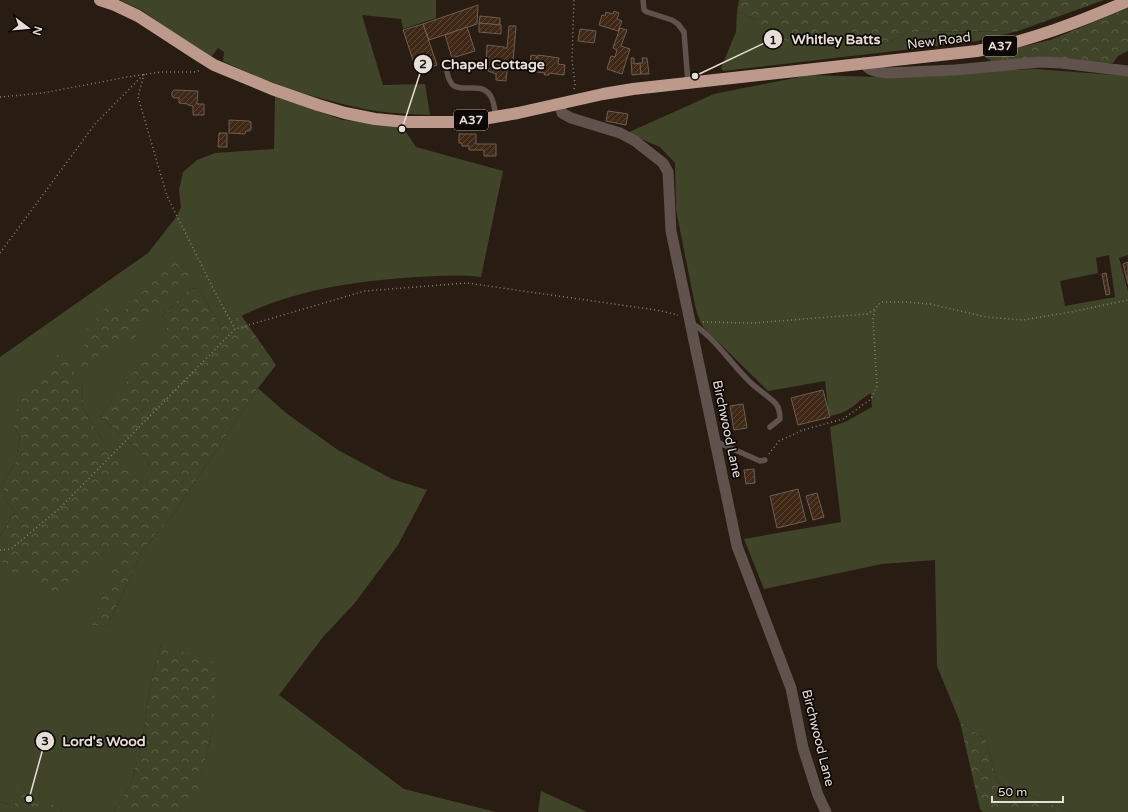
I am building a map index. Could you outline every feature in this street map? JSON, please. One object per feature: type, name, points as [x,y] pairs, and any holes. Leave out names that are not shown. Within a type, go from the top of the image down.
[{"type":"highway","name":"A37","points":[[100,0],[116,5],[138,16],[214,65],[291,96],[332,110],[390,121],[423,123],[454,122],[496,117],[621,90],[864,63]]},
{"type":"highway","name":"New Road","points":[[864,63],[955,54],[1004,45],[1049,33],[1128,1]]},
{"type":"street","points":[[864,63],[868,68],[877,72],[886,73],[955,70],[1041,62],[1128,71]]},
{"type":"street","name":"Birchwood Lane","points":[[559,104],[562,112],[571,118],[620,133],[635,141],[663,163],[668,172],[671,231],[737,546],[791,688],[803,748],[818,795],[826,812]]},
{"type":"lane","points":[[643,0],[644,10],[672,20],[678,24],[684,32],[688,82]]},
{"type":"lane","points":[[447,72],[454,86],[474,87],[489,94],[496,117]]},
{"type":"lane","points":[[690,320],[709,337],[738,370],[762,393],[776,403],[780,419],[770,427]]},
{"type":"lane","points":[[715,441],[760,461],[764,460]]},
{"type":"path","points":[[574,0],[572,59],[575,85],[573,93],[574,100]]},
{"type":"path","points":[[0,97],[43,93],[144,74],[161,72],[195,72],[214,65]]},
{"type":"path","points":[[0,253],[95,124],[144,74]]},
{"type":"path","points":[[144,74],[138,97],[167,196],[235,329]]},
{"type":"path","points":[[0,550],[11,549],[60,508],[235,329],[365,291],[468,283],[656,310],[690,320],[753,323],[867,314],[875,309],[881,302],[930,304],[986,317],[1023,320],[1128,300]]},
{"type":"path","points":[[764,460],[779,441],[803,430],[843,419],[871,399],[876,386],[873,319],[875,309]]},
{"type":"green space","points":[[120,0],[436,0],[436,18],[403,29],[401,19],[362,15],[383,85],[425,84],[430,115],[368,110],[307,94],[273,82],[223,61],[224,52],[218,48],[211,57],[186,42],[143,11]]},
{"type":"green space","points":[[739,0],[1104,0],[1018,31],[908,32],[886,44],[868,46],[839,20],[823,35],[810,39],[769,43],[757,20],[737,11]]},
{"type":"green space","points":[[1128,8],[1128,51],[1118,56],[1113,63],[993,62],[984,56],[1050,40]]},
{"type":"green space","points":[[737,11],[757,20],[839,20],[886,44],[908,32],[1018,31],[973,42],[723,71],[721,68],[736,32]]},
{"type":"green space","points":[[1035,69],[1128,76],[1128,255],[1119,258],[1128,291],[1128,812],[1071,812],[997,782],[986,739],[960,722],[937,666],[935,560],[882,564],[764,589],[744,539],[841,522],[830,427],[845,422],[872,407],[871,393],[842,413],[829,416],[825,381],[768,391],[703,327],[696,310],[676,210],[675,163],[660,147],[627,133],[714,94],[809,75],[878,77]],"holes":[[[1109,255],[1115,297],[1065,306],[1060,281],[1098,273],[1096,258]]]},
{"type":"green space","points":[[275,96],[343,120],[402,126],[416,147],[503,171],[481,277],[457,275],[417,277],[341,285],[316,290],[267,305],[243,315],[221,327],[198,288],[190,289],[162,316],[169,327],[100,416],[149,460],[146,487],[100,437],[83,408],[82,382],[11,422],[20,437],[15,464],[1,486],[7,492],[4,498],[15,512],[0,536],[0,357],[148,253],[177,216],[181,207],[179,190],[183,172],[197,160],[215,153],[274,149]]},
{"type":"green space","points":[[179,258],[194,281],[165,299],[132,341],[123,336],[88,375],[80,366],[88,327],[111,302],[122,313],[154,280]]},
{"type":"green space","points":[[198,288],[221,327],[241,315],[276,365],[258,388],[172,516],[143,549],[107,627],[91,625],[128,531],[64,596],[10,571],[1,560],[15,550],[0,536],[15,512],[4,498],[6,492],[1,486],[15,464],[20,437],[11,422],[28,387],[59,353],[82,382],[83,408],[100,437],[146,486],[149,460],[100,416],[168,327],[162,316],[190,289]]},
{"type":"green space","points":[[258,388],[286,413],[338,450],[392,479],[427,490],[398,545],[354,604],[323,637],[279,695],[404,789],[496,812],[177,812],[198,788],[213,727],[161,644],[150,687],[142,744],[131,783],[114,812],[63,812],[59,807],[18,789],[14,807],[0,801],[0,536],[129,530],[92,625],[107,627],[143,549],[172,516]]},
{"type":"green space","points":[[161,644],[216,663],[213,727],[198,789],[177,812],[114,812],[131,783],[142,744],[150,687]]},
{"type":"green space","points":[[960,722],[986,739],[997,782],[1071,812],[983,812],[980,809]]},
{"type":"green space","points":[[17,788],[59,807],[63,812],[0,812],[0,801],[14,807]]},
{"type":"green space","points":[[541,791],[587,812],[538,812]]},
{"type":"building","points":[[478,5],[477,24],[429,40],[423,24]]},
{"type":"building","points":[[614,11],[619,13],[617,19],[622,21],[618,31],[599,25],[602,15],[605,16],[606,12],[613,14]]},
{"type":"building","points":[[480,16],[500,18],[500,25],[479,23]]},
{"type":"building","points":[[479,23],[501,25],[501,34],[479,32]]},
{"type":"building","points":[[423,24],[437,65],[417,72],[403,30]]},
{"type":"building","points":[[509,26],[516,26],[513,62],[508,61],[506,81],[496,80],[496,74],[488,71],[488,68],[486,68],[487,45],[507,48]]},
{"type":"building","points":[[467,27],[475,51],[452,58],[445,35]]},
{"type":"building","points":[[620,28],[627,30],[621,46],[630,49],[622,74],[607,69],[611,56],[615,57],[617,50],[613,48]]},
{"type":"building","points":[[580,29],[596,31],[594,43],[578,41]]},
{"type":"building","points":[[531,55],[537,56],[536,58],[538,58],[538,55],[559,58],[558,64],[565,65],[564,75],[549,73],[549,75],[544,75],[545,73],[529,71]]},
{"type":"building","points":[[631,58],[634,58],[634,64],[640,63],[641,74],[632,75]]},
{"type":"building","points":[[642,58],[647,58],[649,74],[641,74],[640,63],[643,63]]},
{"type":"building","points":[[174,90],[198,91],[197,104],[204,104],[204,115],[193,115],[193,106],[179,103],[179,98],[174,98],[172,96],[172,92]]},
{"type":"building","points":[[608,111],[628,114],[626,125],[606,121]]},
{"type":"building","points":[[229,120],[249,121],[251,122],[251,130],[246,131],[245,134],[229,133]]},
{"type":"building","points":[[219,133],[227,133],[227,147],[218,147]]},
{"type":"building","points":[[459,134],[476,134],[476,144],[496,144],[496,156],[484,156],[484,150],[469,150],[469,146],[462,146],[462,143],[459,143]]},
{"type":"building","points":[[1128,262],[1128,284],[1123,264]]},
{"type":"building","points":[[1106,273],[1110,294],[1106,295],[1102,274]]},
{"type":"building","points":[[823,390],[830,417],[798,425],[791,398]]},
{"type":"building","points":[[743,404],[747,428],[734,430],[730,406]]},
{"type":"building","points":[[754,469],[755,483],[746,484],[744,470]]},
{"type":"building","points":[[798,489],[806,521],[777,528],[770,496]]},
{"type":"building","points":[[817,493],[824,517],[813,520],[806,496]]},
{"type":"place","name":"Whitley Batts","points":[[695,76]]},
{"type":"place","name":"Chapel Cottage","points":[[402,129]]},
{"type":"place","name":"Lord's Wood","points":[[29,799]]}]
